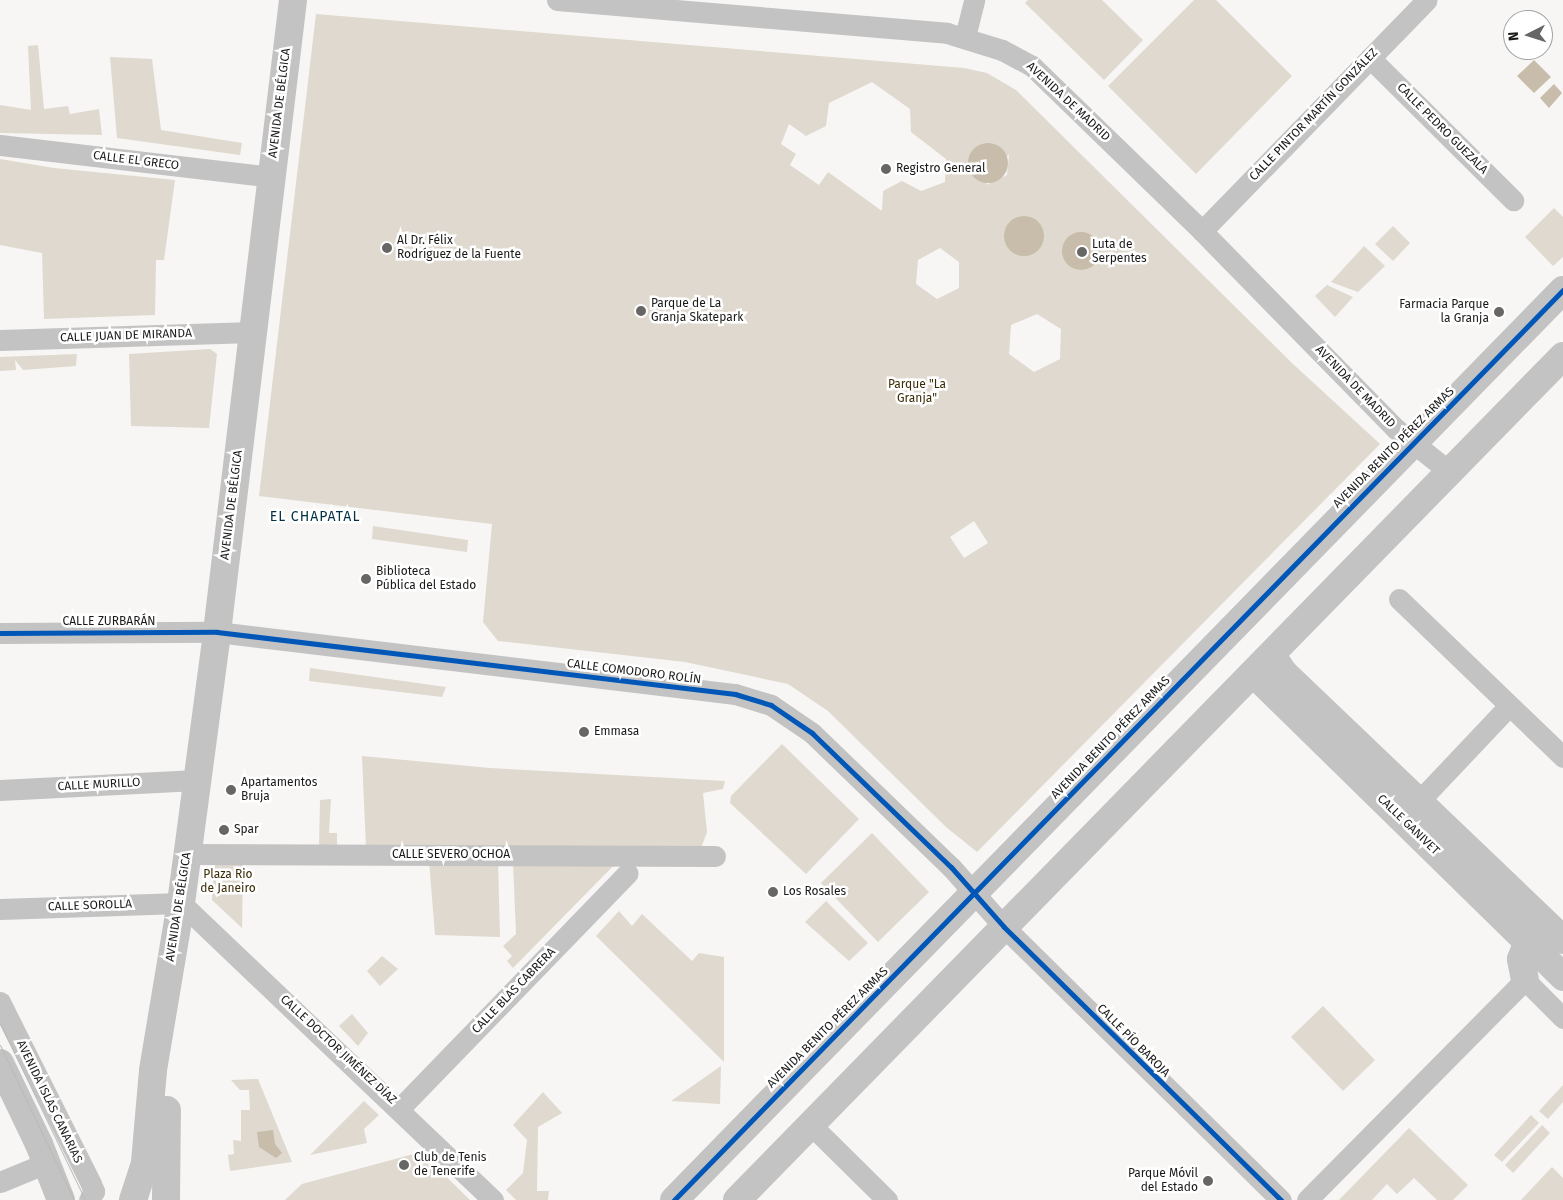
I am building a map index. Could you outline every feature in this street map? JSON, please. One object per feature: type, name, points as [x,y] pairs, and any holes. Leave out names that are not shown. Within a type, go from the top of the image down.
[{"type":"street","name":"AVENIDA DE BÉLGICA","points":[[133,1200],[145,1162],[152,1070],[181,903],[217,632],[292,0]]},
{"type":"street","name":"AVENIDA DE MADRID","points":[[557,0],[753,8],[965,36],[1002,50],[1032,66],[1202,231],[1396,429],[1451,473]]},
{"type":"street","points":[[965,36],[974,0]]},
{"type":"street","name":"CALLE PINTOR MARTÍN GONZÁLEZ","points":[[1202,231],[1426,0]]},
{"type":"street","name":"CALLE PEDRO GUEZALA","points":[[1370,58],[1513,200]]},
{"type":"street","name":"CALLE EL GRECO","points":[[0,145],[272,177]]},
{"type":"street","name":"AVENIDA BENITO PÉREZ ARMAS","points":[[674,1200],[1563,290]]},
{"type":"street","name":"CALLE JUAN DE MIRANDA","points":[[0,340],[253,332]]},
{"type":"street","points":[[737,1200],[1451,473],[1563,356]]},
{"type":"street","points":[[1399,599],[1563,757]]},
{"type":"street","name":"CALLE ZURBARÁN","points":[[0,633],[217,632]]},
{"type":"street","name":"CALLE COMODORO ROLÍN","points":[[217,632],[735,694],[772,704],[812,733],[951,867],[974,894]]},
{"type":"street","name":"CALLE GANIVET","points":[[1263,664],[1283,672],[1411,809],[1546,935],[1563,977]]},
{"type":"street","points":[[1411,809],[1509,706]]},
{"type":"street","name":"CALLE MURILLO","points":[[0,790],[197,780]]},
{"type":"street","name":"CALLE SEVERO OCHOA","points":[[187,854],[715,856]]},
{"type":"street","name":"CALLE BLAS CABRERA","points":[[400,1108],[628,873]]},
{"type":"street","name":"CALLE PÍO BAROJA","points":[[974,894],[1004,927],[1281,1200]]},
{"type":"street","name":"CALLE SOROLLA","points":[[0,909],[181,903]]},
{"type":"street","name":"CALLE DOCTOR JIMÉNEZ DÍAZ","points":[[181,903],[400,1108],[493,1200]]},
{"type":"street","points":[[1546,935],[1521,959],[1525,980],[1563,1018]]},
{"type":"street","points":[[1307,1200],[1525,980]]},
{"type":"street","name":"AVENIDA ISLAS CANARIAS","points":[[0,1002],[91,1184],[94,1192],[89,1200]]},
{"type":"street","name":"AVENIDA DE BÉLGICA","points":[[162,1009],[167,1061],[166,1200]]},
{"type":"street","points":[[0,1063],[46,1162],[61,1200]]},
{"type":"street","points":[[811,1125],[888,1200]]},
{"type":"street","points":[[0,1182],[46,1162]]},
{"type":"green space","points":[[1028,0],[1102,0],[1143,40],[1104,80],[1025,3]]},
{"type":"green space","points":[[1194,0],[1216,0],[1292,76],[1196,174],[1108,86]]},
{"type":"green space","name":"Parque \"La Granja\"","points":[[316,14],[964,68],[987,73],[1016,90],[1293,364],[1380,444],[977,852],[946,827],[828,711],[788,684],[685,662],[498,641],[483,622],[492,524],[259,496]],"holes":[[[872,82],[910,109],[911,132],[946,159],[945,182],[921,191],[902,181],[883,191],[882,211],[828,172],[819,185],[790,165],[796,154],[781,144],[789,124],[806,136],[826,126],[829,103]],[[1009,154],[1007,175],[986,185]],[[940,248],[959,262],[959,288],[937,299],[916,284],[918,260]],[[1037,314],[1061,329],[1060,359],[1034,372],[1009,354],[1011,325]],[[974,521],[988,543],[964,558],[950,537]]]},
{"type":"green space","points":[[38,45],[44,109],[68,106],[70,114],[99,109],[102,135],[0,133],[0,105],[31,110],[28,46]]},
{"type":"green space","points":[[110,57],[152,59],[161,130],[242,143],[240,155],[117,138]]},
{"type":"green space","points":[[0,159],[54,168],[175,180],[164,260],[156,260],[155,315],[44,319],[42,253],[0,245]]},
{"type":"green space","points":[[1554,208],[1563,217],[1563,257],[1553,266],[1525,237]]},
{"type":"green space","points":[[1393,226],[1410,243],[1393,261],[1375,244]]},
{"type":"green space","points":[[1364,246],[1385,266],[1358,292],[1331,282]]},
{"type":"green space","points":[[1327,285],[1353,297],[1335,317],[1315,296]]},
{"type":"green space","points":[[210,349],[217,354],[209,428],[131,426],[129,354]]},
{"type":"green space","points":[[77,354],[76,366],[23,370],[15,360],[16,370],[0,371],[0,357]]},
{"type":"green space","points":[[373,526],[468,540],[467,552],[372,539]]},
{"type":"green space","points":[[310,668],[446,687],[442,697],[309,681]]},
{"type":"green space","points":[[782,744],[859,819],[806,874],[730,803],[731,796]]},
{"type":"green space","points":[[362,756],[490,768],[725,781],[723,789],[703,793],[707,832],[701,848],[366,848]]},
{"type":"green space","points":[[331,799],[329,833],[337,833],[337,848],[319,847],[320,800]]},
{"type":"green space","points":[[872,833],[929,892],[878,942],[821,883]]},
{"type":"green space","points":[[619,860],[513,968],[507,961],[512,956],[503,946],[516,934],[513,863]]},
{"type":"green space","points":[[429,861],[498,861],[500,937],[435,935]]},
{"type":"green space","name":"Plaza Rio de Janeiro","points":[[214,864],[243,864],[242,928],[212,900]]},
{"type":"green space","points":[[826,901],[868,943],[849,961],[805,922]]},
{"type":"green space","points":[[619,911],[632,926],[642,914],[692,961],[699,953],[724,957],[724,1062],[596,936]]},
{"type":"green space","points":[[382,956],[398,969],[380,986],[367,971]]},
{"type":"green space","points":[[1323,1006],[1375,1060],[1343,1091],[1291,1037]]},
{"type":"green space","points":[[352,1014],[368,1033],[358,1046],[339,1026]]},
{"type":"green space","points":[[721,1066],[720,1104],[671,1101]]},
{"type":"green space","points":[[258,1079],[292,1162],[230,1171],[228,1155],[234,1154],[233,1140],[241,1141],[241,1110],[250,1110],[249,1090],[240,1090],[231,1080]]},
{"type":"green space","points":[[1563,1085],[1563,1102],[1548,1119],[1539,1111]]},
{"type":"green space","points":[[543,1092],[562,1113],[538,1127],[537,1191],[549,1191],[548,1200],[516,1200],[506,1190],[523,1173],[527,1140],[513,1125]]},
{"type":"green space","points":[[364,1101],[379,1115],[364,1129],[367,1143],[310,1155]]},
{"type":"green space","points":[[1531,1115],[1539,1123],[1502,1162],[1494,1155]]},
{"type":"green space","points":[[1542,1125],[1550,1133],[1513,1173],[1505,1165]]},
{"type":"green space","points":[[1409,1128],[1468,1185],[1453,1200],[1437,1200],[1414,1178],[1397,1194],[1387,1184],[1372,1200],[1339,1200]]},
{"type":"green space","name":"Club de Tenis de Tenerife","points":[[421,1152],[470,1200],[285,1200],[302,1184]]},
{"type":"green space","points":[[1552,1167],[1563,1178],[1563,1200],[1521,1200]]},
{"type":"shaded area","points":[[1534,60],[1551,77],[1534,93],[1517,76]]},
{"type":"shaded area","points":[[1554,84],[1562,93],[1549,108],[1540,98]]},
{"type":"shaded area","points":[[992,143],[999,146],[1005,152],[1008,163],[1007,171],[999,180],[992,183],[984,183],[977,180],[969,171],[968,159],[971,152],[980,144]]},
{"type":"shaded area","points":[[1028,216],[1035,219],[1041,225],[1044,236],[1043,244],[1035,253],[1028,256],[1020,256],[1013,253],[1005,244],[1004,232],[1007,225],[1016,217]]},
{"type":"shaded area","points":[[1081,232],[1095,237],[1100,251],[1095,265],[1081,270],[1067,265],[1062,251],[1067,237]]},
{"type":"shaded area","points":[[273,1130],[275,1144],[282,1153],[276,1158],[259,1147],[257,1132]]},
{"type":"tram line","points":[[0,1023],[85,1200]]},
{"type":"tram line","points":[[0,1045],[74,1200]]},
{"type":"cycle path","points":[[674,1200],[1563,290]]},
{"type":"cycle path","points":[[0,633],[217,632],[735,694],[771,705],[812,733],[951,867],[1004,927],[1281,1200]]},
{"type":"place","name":"Registro General","points":[[886,169]]},
{"type":"place","name":"Al Dr. Félix Rodríguez de la Fuente","points":[[387,248]]},
{"type":"place","name":"Luta de Serpentes","points":[[1082,252]]},
{"type":"place","name":"Parque de La Granja Skatepark","points":[[641,311]]},
{"type":"place","name":"Farmacia Parque la Granja","points":[[1499,312]]},
{"type":"place","name":"Biblioteca Pública del Estado","points":[[366,579]]},
{"type":"place","name":"Emmasa","points":[[584,732]]},
{"type":"place","name":"Apartamentos Bruja","points":[[231,790]]},
{"type":"place","name":"Spar","points":[[224,830]]},
{"type":"place","name":"Los Rosales","points":[[773,892]]},
{"type":"place","name":"Club de Tenis de Tenerife","points":[[404,1165]]},
{"type":"place","name":"Parque Móvil del Estado","points":[[1208,1181]]},
{"type":"district","name":"EL CHAPATAL","points":[[315,517]]}]
